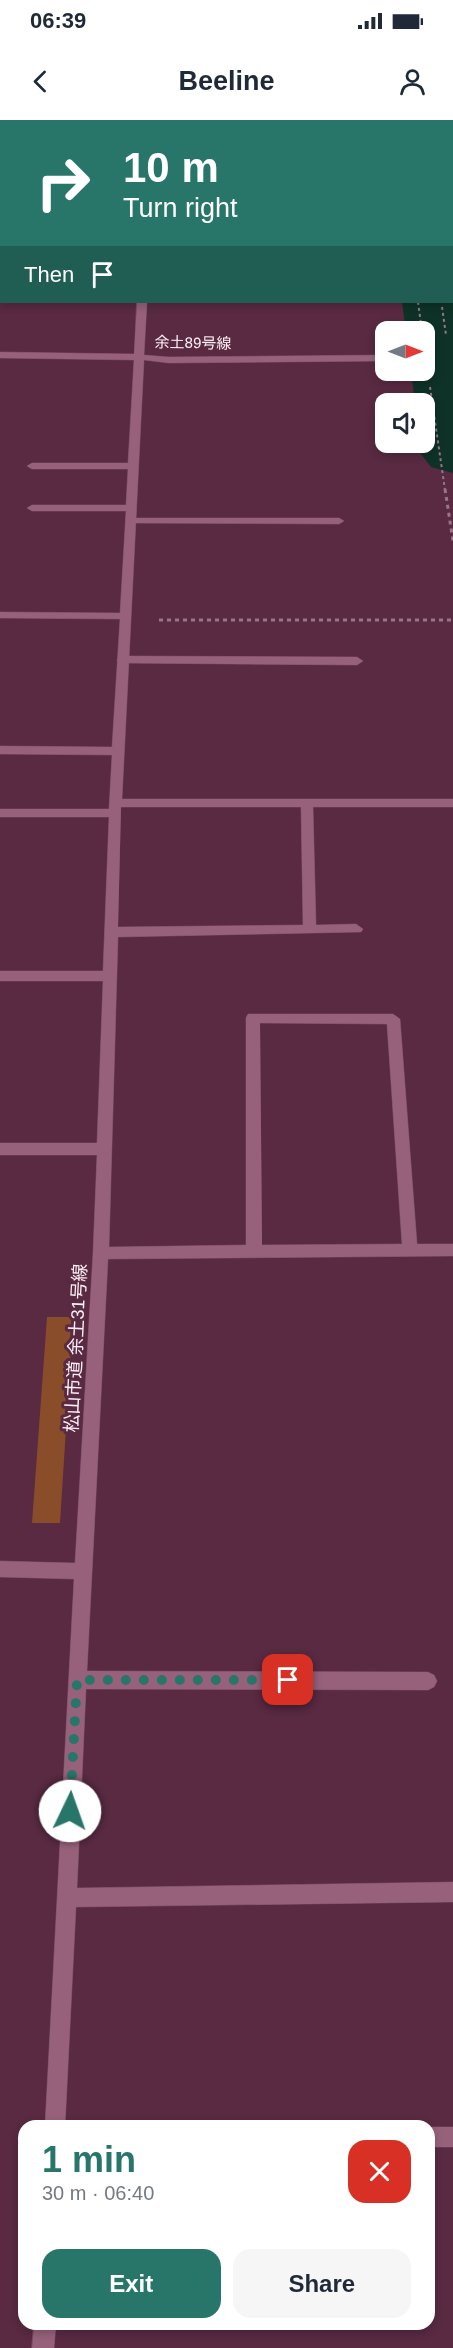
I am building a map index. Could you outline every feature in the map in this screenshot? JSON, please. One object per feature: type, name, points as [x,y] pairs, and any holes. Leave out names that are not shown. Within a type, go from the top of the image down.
[{"type":"street","points":[[101,1253],[115,808],[142,303]]},
{"type":"street","name":"余土89号線","points":[[0,356],[139,357],[169,360],[375,358]]},
{"type":"street","points":[[32,466],[133,466]]},
{"type":"street","points":[[32,508],[131,514],[339,521]]},
{"type":"street","points":[[0,615],[125,617]]},
{"type":"street","points":[[123,660],[357,661]]},
{"type":"street","points":[[0,750],[118,751]]},
{"type":"street","points":[[0,813],[115,808],[453,803]]},
{"type":"street","points":[[307,804],[310,930]]},
{"type":"street","points":[[111,932],[356,930]]},
{"type":"street","points":[[0,976],[110,976]]},
{"type":"street","points":[[254,1252],[253,1018],[393,1019],[410,1251]]},
{"type":"street","points":[[0,1149],[105,1149]]},
{"type":"street","name":"松山市道 余土31号線","points":[[55,2120],[101,1253],[453,1250]]},
{"type":"street","points":[[0,1569],[83,1571]]},
{"type":"street","points":[[77,1680],[428,1681]]},
{"type":"street","points":[[66,1898],[453,1892]]},
{"type":"street","points":[[435,2137],[453,2137]]},
{"type":"street","points":[[44,2348],[45,2330]]},
{"type":"path","points":[[418,303],[421,321]]},
{"type":"path","points":[[429,381],[453,541]]},
{"type":"path","points":[[125,617],[453,620]]},
{"type":"shaded area","points":[[47,1317],[73,1317],[60,1523],[32,1523]]},
{"type":"waterway","points":[[431,303],[453,454]]},
{"type":"route","points":[[70,1811],[77,1680],[288,1680]]}]
